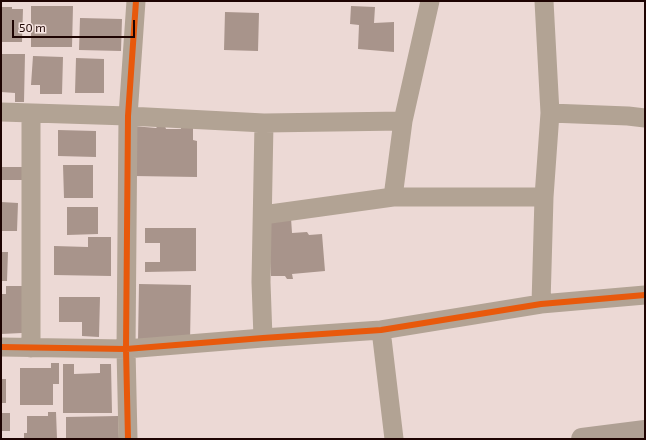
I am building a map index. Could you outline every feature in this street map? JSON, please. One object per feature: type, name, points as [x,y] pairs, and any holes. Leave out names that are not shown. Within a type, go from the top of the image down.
[{"type":"main road","points":[[582,439],[645,431]]},
{"type":"street","points":[[128,439],[126,349],[128,116],[136,1]]},
{"type":"street","points":[[393,197],[403,121],[430,1]]},
{"type":"street","points":[[541,304],[544,197],[550,113],[544,1]]},
{"type":"street","points":[[1,112],[128,116],[264,123],[403,121]]},
{"type":"street","points":[[31,113],[31,348]]},
{"type":"street","points":[[550,113],[645,118]]},
{"type":"street","points":[[263,338],[261,282],[264,123]]},
{"type":"street","points":[[263,215],[393,197],[544,197]]},
{"type":"street","points":[[1,347],[126,349],[381,330],[541,304],[645,295]]},
{"type":"street","points":[[381,330],[394,439]]},
{"type":"building","points":[[31,6],[73,6],[72,47],[31,47]]},
{"type":"building","points":[[351,6],[375,7],[374,23],[394,22],[394,52],[358,49],[359,25],[350,24]]},
{"type":"building","points":[[1,7],[23,9],[22,42],[1,42]]},
{"type":"building","points":[[225,12],[259,13],[258,51],[224,50]]},
{"type":"building","points":[[80,18],[122,19],[121,51],[79,50]]},
{"type":"building","points":[[1,54],[25,54],[24,102],[15,102],[15,93],[1,92]]},
{"type":"building","points":[[33,56],[63,57],[62,94],[40,94],[40,85],[31,85]]},
{"type":"building","points":[[76,58],[104,59],[104,93],[75,93]]},
{"type":"building","points":[[133,126],[156,128],[158,126],[165,126],[166,129],[181,129],[181,126],[193,127],[193,140],[197,141],[197,177],[134,176]]},
{"type":"building","points":[[58,130],[96,131],[96,157],[58,156]]},
{"type":"building","points":[[63,165],[93,165],[93,198],[64,198]]},
{"type":"building","points":[[1,167],[27,167],[27,180],[1,180]]},
{"type":"building","points":[[1,202],[18,203],[17,231],[1,231]]},
{"type":"building","points":[[67,207],[98,207],[98,234],[67,235]]},
{"type":"building","points":[[291,218],[292,233],[307,232],[309,235],[322,234],[325,271],[292,274],[293,279],[287,279],[285,276],[271,276],[268,219]]},
{"type":"building","points":[[145,228],[196,228],[196,271],[145,272],[145,262],[160,262],[160,243],[145,243]]},
{"type":"building","points":[[88,237],[111,237],[111,276],[54,275],[54,246],[88,247]]},
{"type":"building","points":[[1,252],[8,252],[7,281],[1,281]]},
{"type":"building","points":[[139,284],[191,285],[190,342],[138,341]]},
{"type":"building","points":[[6,286],[22,286],[22,333],[1,334],[1,294],[6,294]]},
{"type":"building","points":[[59,297],[100,297],[99,337],[82,336],[82,322],[59,322]]},
{"type":"building","points":[[51,363],[59,363],[59,384],[53,384],[53,405],[20,405],[20,368],[51,368]]},
{"type":"building","points":[[63,364],[74,364],[74,374],[100,373],[100,364],[111,364],[112,413],[63,413]]},
{"type":"building","points":[[1,379],[6,379],[6,403],[1,403]]},
{"type":"building","points":[[48,412],[56,412],[57,439],[24,439],[24,433],[27,433],[27,416],[48,416]]},
{"type":"building","points":[[1,413],[10,413],[10,431],[1,431]]},
{"type":"building","points":[[118,416],[119,439],[66,439],[66,417]]},
{"type":"cycle path","points":[[128,439],[126,349],[128,116],[136,1]]},
{"type":"cycle path","points":[[1,347],[126,349],[381,330],[541,304],[645,295]]}]
